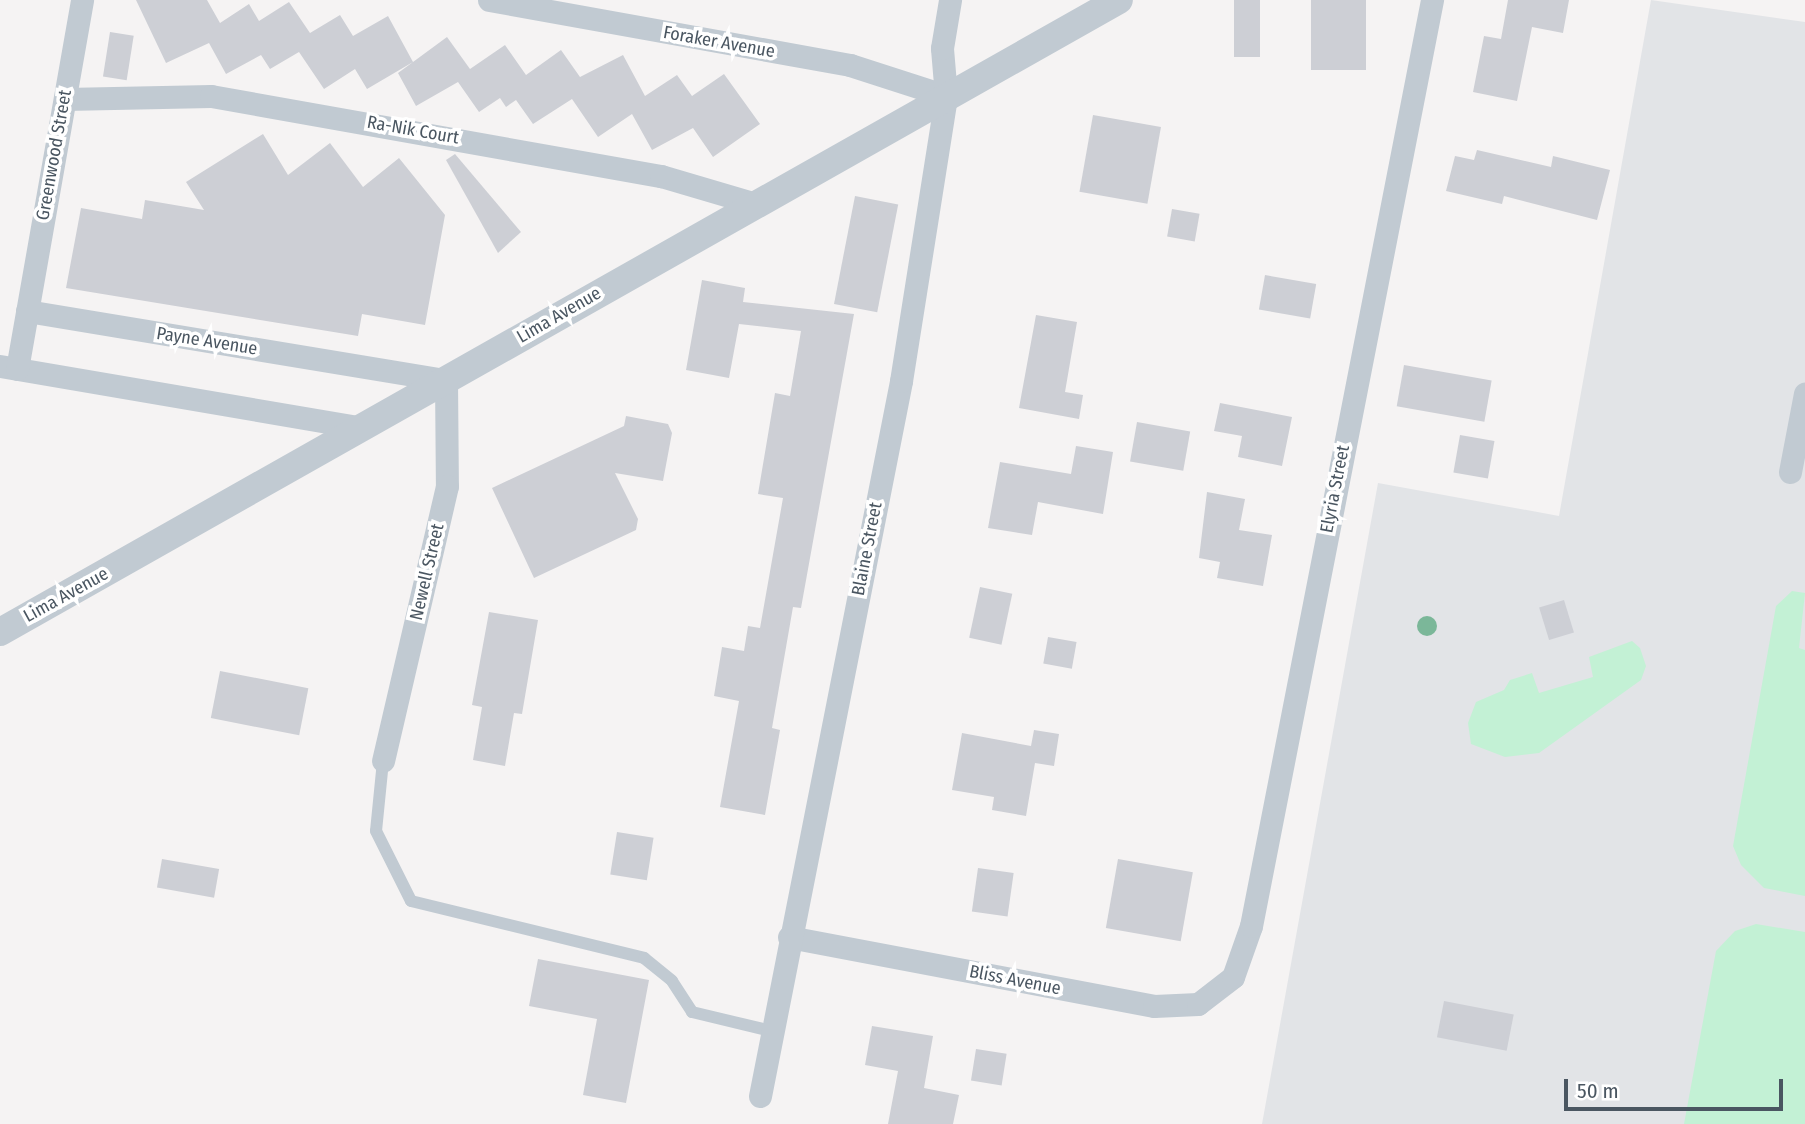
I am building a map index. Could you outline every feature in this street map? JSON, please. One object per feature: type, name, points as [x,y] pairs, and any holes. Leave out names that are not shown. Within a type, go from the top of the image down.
[{"type":"street","name":"Greenwood Street","points":[[27,311],[82,0]]},
{"type":"street","name":"Foraker Avenue","points":[[489,0],[850,65],[946,96]]},
{"type":"street","name":"Blaine Street","points":[[760,1096],[789,937],[901,381],[946,96],[942,48],[950,0]]},
{"type":"street","name":"Lima Avenue","points":[[0,632],[1119,0]]},
{"type":"street","name":"Elyria Street","points":[[1233,977],[1251,926],[1432,0]]},
{"type":"street","name":"Ra-Nik Court","points":[[65,99],[211,96],[662,176],[756,204]]},
{"type":"street","points":[[27,311],[8,367],[360,428]]},
{"type":"street","name":"Payne Avenue","points":[[27,311],[446,380]]},
{"type":"street","name":"Newell Street","points":[[383,761],[447,486],[446,380]]},
{"type":"street","points":[[1790,472],[1805,393]]},
{"type":"street","name":"Bliss Avenue","points":[[789,937],[1154,1006],[1198,1004],[1233,977]]},
{"type":"lane","points":[[383,761],[376,831],[411,901],[644,958],[673,981],[692,1012],[771,1031]]},
{"type":"shaded area","points":[[1651,0],[1805,22],[1805,1124],[1262,1124],[1378,483],[1559,516]]},
{"type":"green space","points":[[1792,591],[1805,593],[1799,648],[1805,650],[1805,896],[1764,888],[1741,865],[1733,846],[1776,606]]},
{"type":"green space","points":[[1632,641],[1640,648],[1646,666],[1641,680],[1539,753],[1505,757],[1471,744],[1468,723],[1476,702],[1504,690],[1510,680],[1532,673],[1539,693],[1593,677],[1589,657]]},
{"type":"green space","points":[[1756,924],[1805,932],[1805,1124],[1684,1124],[1716,951],[1735,931]]},
{"type":"building","points":[[136,0],[207,0],[220,23],[249,4],[259,21],[289,2],[310,33],[340,15],[353,36],[388,16],[413,62],[367,89],[355,69],[324,89],[299,52],[270,69],[261,55],[226,74],[209,43],[166,63]]},
{"type":"building","points":[[1234,0],[1260,0],[1260,57],[1234,57]]},
{"type":"building","points":[[1311,0],[1366,0],[1366,70],[1311,70]]},
{"type":"building","points":[[1508,0],[1569,0],[1563,33],[1532,27],[1517,101],[1473,92],[1484,36],[1501,39]]},
{"type":"building","points":[[110,32],[134,36],[127,80],[103,76]]},
{"type":"building","points":[[447,37],[470,69],[505,45],[526,75],[561,50],[580,77],[623,55],[645,96],[677,75],[692,96],[724,74],[760,124],[713,157],[693,128],[652,150],[632,114],[598,137],[572,99],[533,124],[516,100],[506,107],[500,98],[479,112],[458,82],[416,106],[398,73]]},
{"type":"building","points":[[1093,115],[1161,127],[1147,204],[1079,192]]},
{"type":"building","points":[[263,134],[288,175],[330,143],[363,187],[399,158],[445,215],[425,325],[362,314],[358,336],[66,288],[81,208],[142,219],[145,200],[204,210],[186,182]]},
{"type":"building","points":[[1477,150],[1551,167],[1553,156],[1610,170],[1597,220],[1504,196],[1502,204],[1446,191],[1455,156],[1474,160]]},
{"type":"building","points":[[455,154],[521,232],[498,253],[446,160]]},
{"type":"building","points":[[855,196],[898,204],[877,312],[834,304]]},
{"type":"building","points":[[1172,209],[1200,214],[1195,241],[1167,237]]},
{"type":"building","points":[[1265,275],[1316,284],[1310,318],[1259,309]]},
{"type":"building","points":[[702,280],[745,288],[743,302],[854,314],[801,608],[793,607],[772,728],[780,730],[765,815],[720,807],[739,701],[714,696],[722,647],[744,651],[748,626],[760,628],[783,498],[758,494],[775,393],[790,396],[801,331],[739,324],[729,378],[686,370]]},
{"type":"building","points":[[1036,315],[1077,322],[1065,392],[1083,395],[1079,419],[1019,408]]},
{"type":"building","points":[[1404,365],[1492,380],[1484,422],[1397,406]]},
{"type":"building","points":[[1220,403],[1292,417],[1282,466],[1238,457],[1242,436],[1214,431]]},
{"type":"building","points":[[626,416],[668,424],[672,433],[663,481],[615,473],[638,519],[636,530],[534,578],[492,488],[624,426]]},
{"type":"building","points":[[1137,422],[1190,431],[1183,471],[1130,461]]},
{"type":"building","points":[[1460,435],[1494,441],[1488,479],[1453,472]]},
{"type":"building","points":[[1076,446],[1113,452],[1103,514],[1038,502],[1032,535],[988,528],[1000,462],[1071,474]]},
{"type":"building","points":[[1207,492],[1245,499],[1239,530],[1272,535],[1263,586],[1217,578],[1220,562],[1199,558]]},
{"type":"building","points":[[980,587],[1012,594],[1001,645],[969,638]]},
{"type":"building","points":[[1564,600],[1574,633],[1549,640],[1539,608]]},
{"type":"building","points":[[489,612],[538,620],[522,714],[514,713],[505,766],[473,760],[482,707],[472,705]]},
{"type":"building","points":[[1048,637],[1077,642],[1072,669],[1043,664]]},
{"type":"building","points":[[220,671],[308,688],[299,735],[211,718]]},
{"type":"building","points":[[1034,730],[1059,734],[1054,766],[1035,763],[1026,816],[992,810],[994,797],[952,790],[962,733],[1031,746]]},
{"type":"building","points":[[617,832],[654,838],[647,880],[610,874]]},
{"type":"building","points":[[162,859],[219,869],[214,898],[157,888]]},
{"type":"building","points":[[1118,859],[1193,872],[1181,941],[1106,928]]},
{"type":"building","points":[[978,868],[1014,873],[1008,917],[972,912]]},
{"type":"building","points":[[538,959],[649,980],[626,1103],[583,1095],[597,1019],[529,1006]]},
{"type":"building","points":[[1444,1001],[1514,1015],[1507,1051],[1437,1037]]},
{"type":"building","points":[[872,1026],[933,1036],[924,1088],[959,1095],[953,1124],[888,1124],[898,1071],[865,1065]]},
{"type":"building","points":[[976,1049],[1007,1054],[1002,1085],[971,1081]]}]
